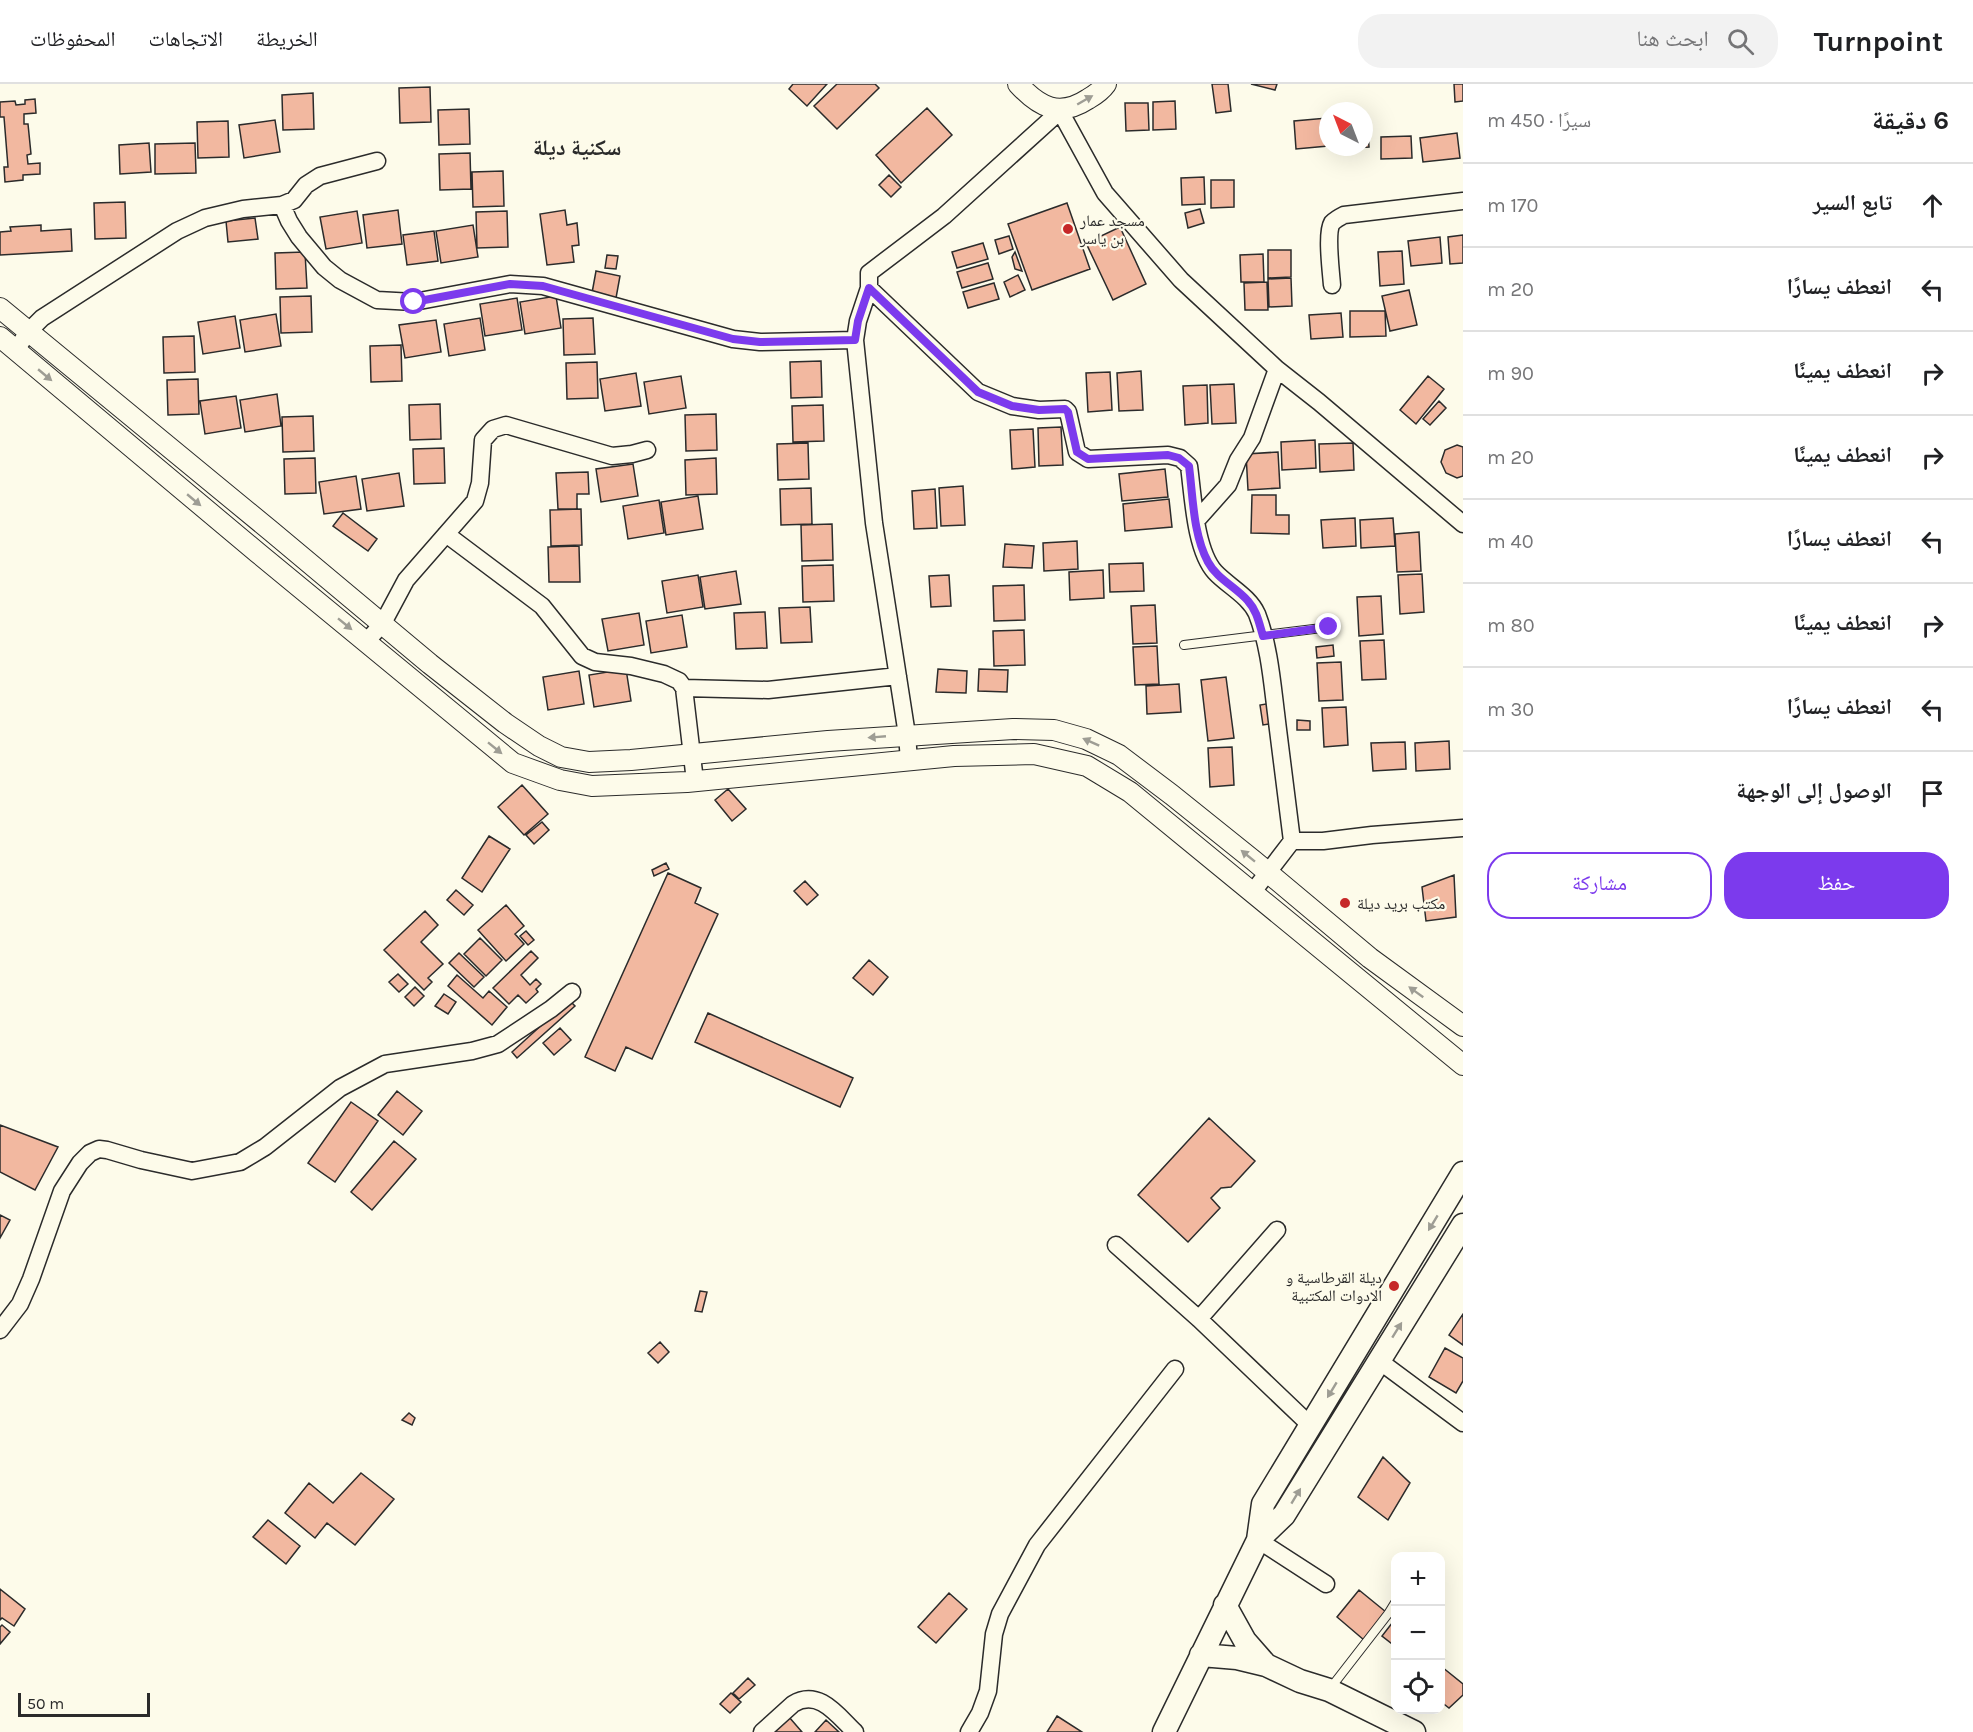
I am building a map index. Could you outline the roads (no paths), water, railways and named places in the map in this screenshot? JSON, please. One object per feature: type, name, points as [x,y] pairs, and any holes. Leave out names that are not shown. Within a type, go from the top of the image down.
[{"type":"main road","points":[[1164,1732],[1258,1540],[1263,1504],[1463,1173]]},
{"type":"main road","points":[[1258,1540],[1284,1515],[1463,1225]]},
{"type":"main road","points":[[1225,1605],[1245,1641],[1266,1665]]},
{"type":"main road","points":[[1201,1655],[1237,1658],[1266,1665],[1300,1681],[1329,1690],[1414,1732]]},
{"type":"street","points":[[1018,84],[1041,104],[1060,111],[1105,193],[1181,280],[1277,369],[1463,524]]},
{"type":"street","points":[[909,760],[874,523],[855,340],[858,321],[869,288],[869,273],[944,216],[1060,111],[1080,104],[1102,90],[1106,84]]},
{"type":"street","points":[[15,350],[42,318],[177,231],[205,218],[243,209],[282,205],[294,200],[306,185],[320,176],[377,161]]},
{"type":"street","points":[[1332,285],[1329,233],[1332,224],[1337,219],[1344,215],[1463,201]]},
{"type":"street","points":[[282,205],[299,237],[324,267],[340,280],[377,300],[414,302],[510,284],[543,286],[733,339],[760,342],[855,340]]},
{"type":"street","points":[[869,288],[978,392],[1012,406],[1039,410],[1065,409],[1068,412],[1077,452],[1088,459],[1168,455],[1179,458],[1189,466],[1196,520],[1209,563],[1215,572],[1248,601],[1256,613],[1272,683],[1292,841],[1252,892]]},
{"type":"street","points":[[0,308],[430,664],[505,723],[539,746],[561,757],[589,762],[632,760],[907,735],[1013,729],[1054,730],[1086,739],[1119,755],[1268,873],[1370,958],[1463,1026]]},
{"type":"street","points":[[0,337],[513,763],[560,780],[592,786],[694,781],[954,756],[1034,754],[1087,766],[1130,792],[1463,1065]]},
{"type":"street","points":[[1196,520],[1228,485],[1238,460],[1252,438],[1277,369]]},
{"type":"street","points":[[366,642],[383,623],[406,580],[475,501],[480,483],[483,440],[493,429],[506,425],[612,456],[647,450]]},
{"type":"street","points":[[446,534],[542,606],[582,656],[595,662],[631,666],[663,674],[679,681],[684,688],[694,781]]},
{"type":"street","points":[[684,688],[768,690],[898,676]]},
{"type":"street","points":[[1292,841],[1323,841],[1463,828]]},
{"type":"street","points":[[0,1330],[20,1304],[62,1191],[80,1163],[90,1153],[99,1149],[107,1150],[192,1171],[240,1162],[265,1147],[340,1088],[385,1064],[472,1051],[498,1044],[551,1009],[572,992]]},
{"type":"street","points":[[1199,1319],[1277,1230]]},
{"type":"street","points":[[1116,1245],[1199,1319],[1310,1425]]},
{"type":"street","points":[[1378,1360],[1463,1423]]},
{"type":"street","points":[[969,1732],[980,1713],[988,1691],[994,1634],[1000,1614],[1037,1545],[1175,1369]]},
{"type":"street","points":[[1258,1540],[1326,1584]]},
{"type":"street","points":[[762,1732],[799,1700],[812,1698],[823,1702],[855,1732]]},
{"type":"lane","points":[[1184,645],[1329,627]]},
{"type":"lane","points":[[1329,1690],[1392,1606]]},
{"type":"place","name":"مسجد عمار بن ياسر","points":[[1068,229]]},
{"type":"place","name":"مكتب بريد ديلة","points":[[1345,903]]},
{"type":"place","name":"ديلة القرطاسية و الادوات المكتبية","points":[[1394,1286]]},
{"type":"district","name":"سكنية ديلة","points":[[577,147]]}]
